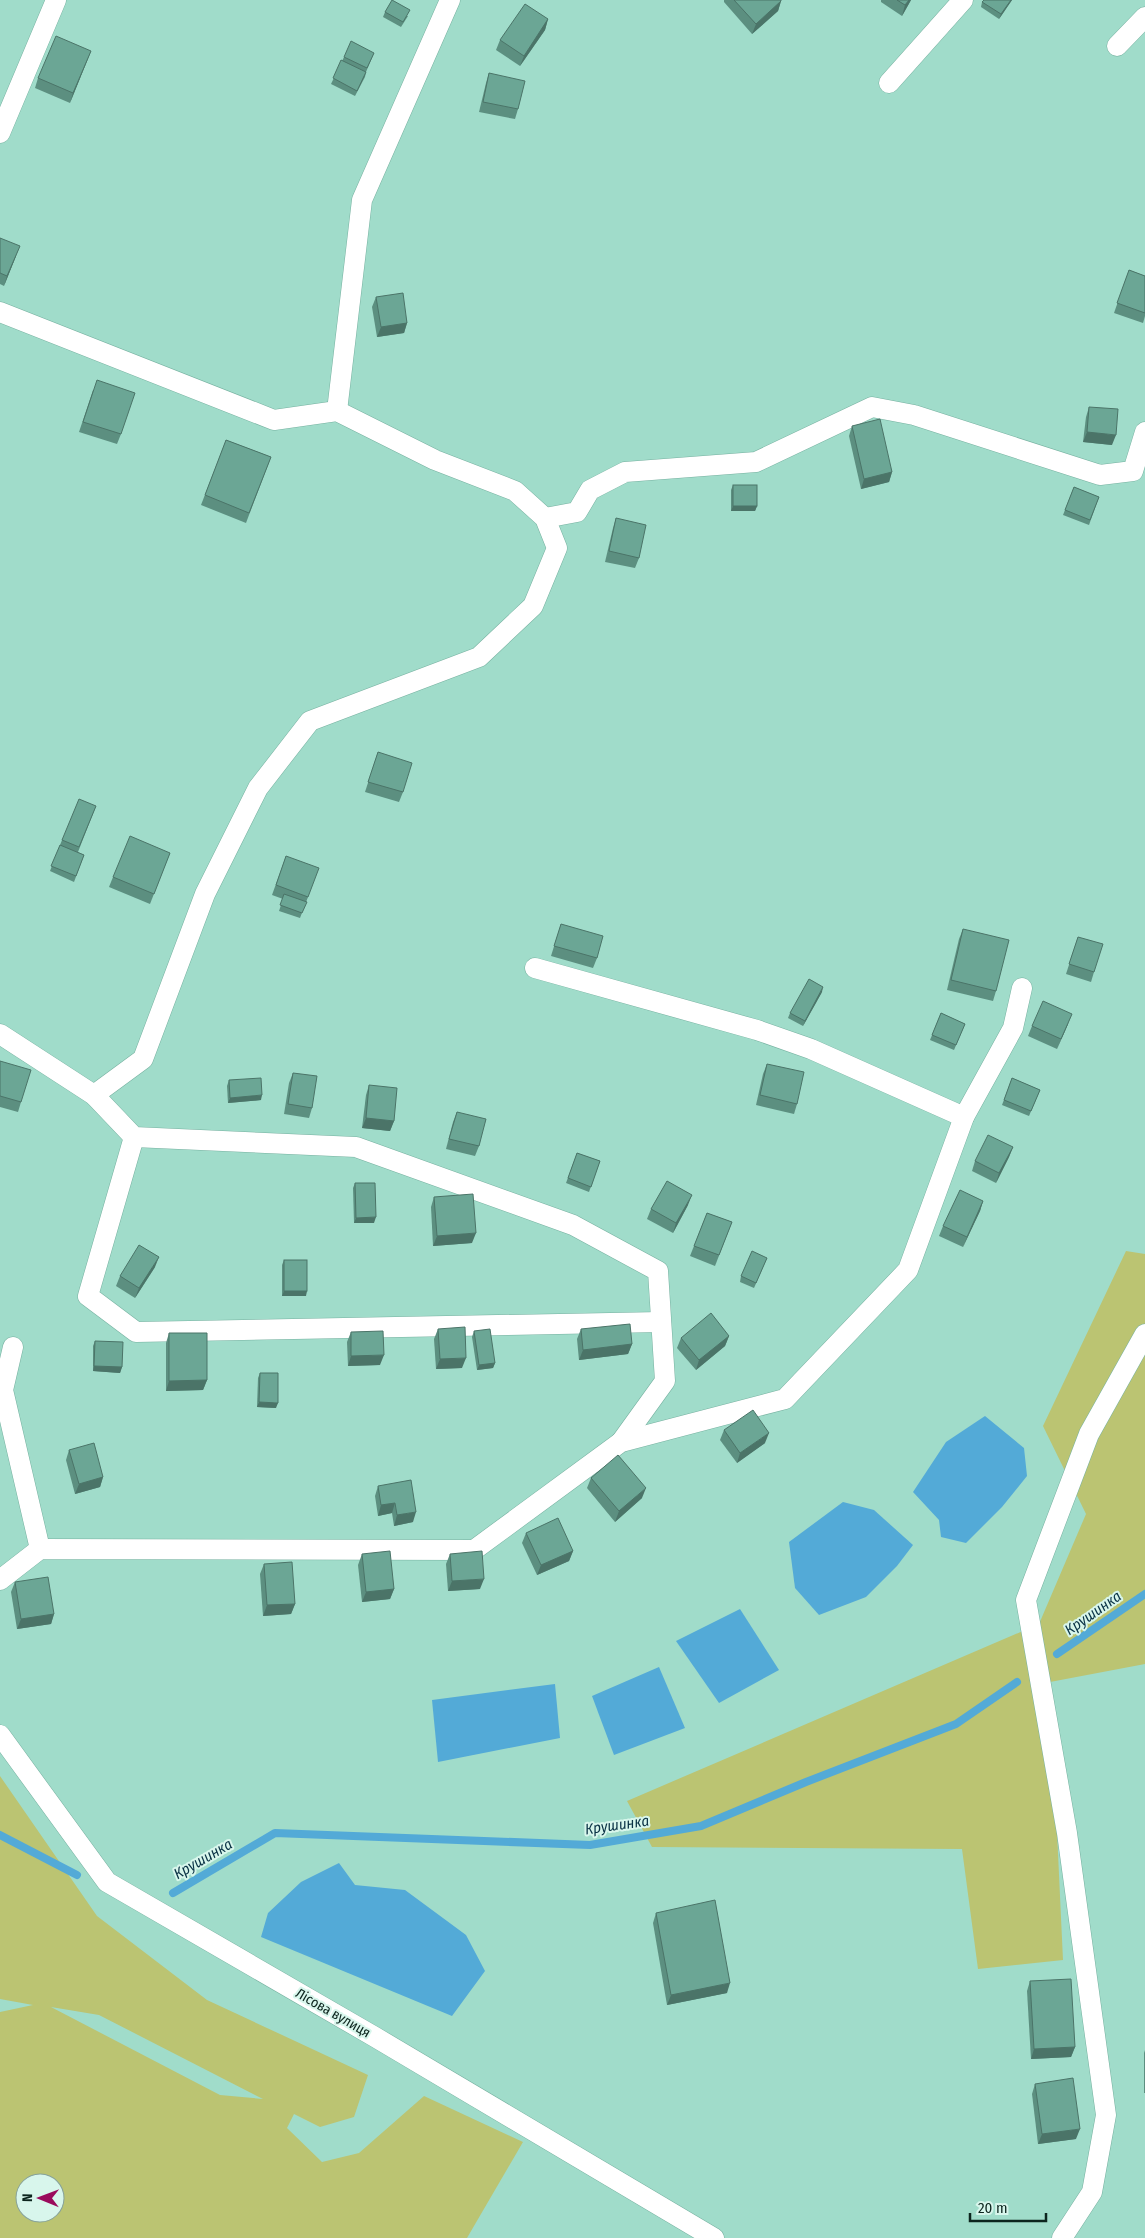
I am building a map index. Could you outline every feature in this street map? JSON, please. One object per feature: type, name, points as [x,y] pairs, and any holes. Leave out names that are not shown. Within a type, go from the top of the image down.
[{"type":"street","points":[[0,133],[56,0]]},
{"type":"street","points":[[337,411],[362,200],[450,0]]},
{"type":"street","points":[[889,83],[964,0]]},
{"type":"street","points":[[1117,46],[1145,17]]},
{"type":"street","points":[[0,312],[274,420],[337,411],[435,460],[515,491],[546,518],[557,548],[532,606],[479,656],[310,721],[258,788],[205,894],[143,1059],[94,1095]]},
{"type":"street","points":[[546,518],[577,512],[590,490],[625,472],[756,462],[872,408],[914,415],[1100,475],[1133,471],[1145,432]]},
{"type":"street","points":[[536,968],[757,1030],[810,1049],[964,1117]]},
{"type":"street","points":[[621,1442],[785,1399],[908,1270],[964,1117],[1013,1028],[1022,988]]},
{"type":"street","points":[[0,1034],[94,1095],[134,1137],[356,1147],[574,1225],[658,1271],[665,1381],[621,1442],[474,1550],[40,1549],[0,1580]]},
{"type":"street","points":[[134,1137],[88,1296],[136,1332],[661,1322]]},
{"type":"street","points":[[1062,2238],[1092,2192],[1106,2115],[1066,1833],[1026,1600],[1089,1434],[1145,1334]]},
{"type":"street","points":[[13,1347],[3,1390],[40,1549]]},
{"type":"street","name":"Лісова вулиця","points":[[0,1736],[107,1882],[375,2037],[714,2238]]},
{"type":"green space","points":[[1126,1251],[1145,1254],[1145,1664],[1050,1682],[1063,1960],[978,1969],[962,1849],[652,1847],[627,1801],[1039,1624],[1086,1514],[1043,1426]]},
{"type":"green space","points":[[0,1776],[97,1916],[207,2000],[368,2075],[354,2117],[320,2127],[294,2114],[287,2128],[322,2162],[359,2153],[424,2096],[523,2142],[467,2238],[0,2238],[0,2012],[33,2005],[0,1999]],"holes":[[[51,2007],[99,2015],[263,2099],[220,2095]]]},
{"type":"water","points":[[985,1416],[1024,1448],[1027,1476],[1002,1507],[966,1543],[941,1537],[939,1520],[913,1492],[946,1442]]},
{"type":"water","points":[[843,1502],[874,1510],[913,1545],[897,1566],[866,1597],[819,1615],[795,1588],[789,1542]]},
{"type":"water","points":[[740,1609],[779,1670],[719,1703],[676,1641]]},
{"type":"water","points":[[659,1667],[685,1728],[614,1755],[592,1696]]},
{"type":"water","points":[[555,1684],[560,1738],[438,1762],[432,1700]]},
{"type":"water","points":[[339,1863],[355,1885],[405,1890],[466,1935],[485,1971],[452,2016],[261,1937],[268,1913],[301,1882]]},
{"type":"building","points":[[392,0],[410,10],[403,22],[385,12]]},
{"type":"building","points":[[734,0],[781,0],[781,1],[756,24]]},
{"type":"building","points":[[897,0],[909,0],[905,5]]},
{"type":"building","points":[[984,0],[1011,0],[1001,14],[982,2]]},
{"type":"building","points":[[525,4],[548,19],[524,56],[500,40]]},
{"type":"building","points":[[56,36],[91,51],[73,93],[38,78]]},
{"type":"building","points":[[351,41],[374,53],[367,68],[344,57]]},
{"type":"building","points":[[341,60],[366,72],[357,91],[333,78]]},
{"type":"building","points":[[489,73],[525,81],[518,109],[483,102]]},
{"type":"building","points":[[0,238],[20,246],[7,276],[0,273]]},
{"type":"building","points":[[1129,270],[1145,276],[1145,313],[1117,303]]},
{"type":"building","points":[[403,293],[407,323],[381,327],[376,297]]},
{"type":"building","points":[[97,380],[135,393],[121,434],[83,422]]},
{"type":"building","points":[[1089,407],[1118,409],[1116,435],[1087,432]]},
{"type":"building","points":[[880,419],[892,472],[864,479],[852,426]]},
{"type":"building","points":[[226,440],[271,457],[249,513],[205,495]]},
{"type":"building","points":[[733,485],[757,485],[757,506],[733,506]]},
{"type":"building","points":[[1074,487],[1099,497],[1090,520],[1065,510]]},
{"type":"building","points":[[616,518],[646,525],[639,558],[609,551]]},
{"type":"building","points":[[378,752],[412,763],[403,792],[368,782]]},
{"type":"building","points":[[79,799],[96,806],[79,847],[62,840]]},
{"type":"building","points":[[130,836],[170,853],[154,894],[113,877]]},
{"type":"building","points":[[60,845],[84,855],[76,876],[51,866]]},
{"type":"building","points":[[286,856],[319,868],[308,897],[276,885]]},
{"type":"building","points":[[284,894],[307,902],[302,913],[280,905]]},
{"type":"building","points":[[561,924],[603,936],[597,958],[554,946]]},
{"type":"building","points":[[963,929],[1009,940],[996,991],[951,980]]},
{"type":"building","points":[[1078,937],[1103,944],[1094,972],[1069,964]]},
{"type":"building","points":[[809,979],[823,987],[805,1021],[790,1013]]},
{"type":"building","points":[[1043,1001],[1072,1014],[1061,1039],[1032,1026]]},
{"type":"building","points":[[941,1013],[965,1024],[956,1045],[932,1035]]},
{"type":"building","points":[[0,1061],[31,1070],[21,1102],[0,1096]]},
{"type":"building","points":[[767,1064],[804,1072],[797,1104],[760,1095]]},
{"type":"building","points":[[293,1073],[317,1076],[312,1108],[288,1104]]},
{"type":"building","points":[[261,1078],[262,1095],[230,1098],[229,1080]]},
{"type":"building","points":[[1012,1078],[1040,1090],[1031,1111],[1004,1100]]},
{"type":"building","points":[[369,1085],[397,1088],[394,1121],[366,1118]]},
{"type":"building","points":[[457,1112],[486,1119],[479,1146],[449,1139]]},
{"type":"building","points":[[988,1135],[1013,1147],[999,1173],[975,1161]]},
{"type":"building","points":[[577,1153],[600,1161],[591,1187],[568,1178]]},
{"type":"building","points":[[667,1181],[692,1195],[676,1223],[651,1209]]},
{"type":"building","points":[[355,1183],[375,1183],[376,1217],[356,1218]]},
{"type":"building","points":[[960,1190],[983,1201],[967,1237],[943,1226]]},
{"type":"building","points":[[473,1194],[476,1233],[437,1236],[434,1197]]},
{"type":"building","points":[[707,1213],[732,1222],[719,1255],[694,1246]]},
{"type":"building","points":[[139,1245],[159,1257],[139,1288],[120,1276]]},
{"type":"building","points":[[752,1251],[767,1258],[756,1283],[741,1276]]},
{"type":"building","points":[[284,1260],[307,1260],[307,1291],[284,1291]]},
{"type":"building","points":[[711,1313],[729,1336],[699,1360],[681,1338]]},
{"type":"building","points":[[630,1324],[632,1344],[583,1350],[581,1329]]},
{"type":"building","points":[[465,1327],[466,1358],[440,1359],[438,1329]]},
{"type":"building","points":[[490,1329],[495,1363],[479,1365],[474,1331]]},
{"type":"building","points":[[383,1331],[384,1355],[351,1356],[351,1332]]},
{"type":"building","points":[[169,1333],[207,1333],[207,1380],[169,1381]]},
{"type":"building","points":[[95,1341],[123,1342],[122,1367],[94,1366]]},
{"type":"building","points":[[260,1373],[278,1373],[278,1403],[259,1402]]},
{"type":"building","points":[[753,1410],[769,1433],[740,1453],[724,1430]]},
{"type":"building","points":[[94,1443],[103,1477],[79,1484],[69,1450]]},
{"type":"building","points":[[618,1455],[646,1488],[619,1511],[591,1478]]},
{"type":"building","points":[[411,1480],[416,1512],[397,1515],[395,1503],[381,1505],[378,1486]]},
{"type":"building","points":[[558,1518],[573,1551],[541,1565],[526,1533]]},
{"type":"building","points":[[390,1551],[394,1589],[366,1592],[362,1554]]},
{"type":"building","points":[[482,1551],[484,1579],[452,1581],[450,1554]]},
{"type":"building","points":[[292,1562],[295,1604],[267,1605],[264,1564]]},
{"type":"building","points":[[48,1577],[54,1614],[21,1619],[15,1582]]},
{"type":"building","points":[[715,1900],[730,1983],[671,1995],[656,1913]]},
{"type":"building","points":[[1071,1979],[1075,2047],[1034,2049],[1030,1981]]},
{"type":"building","points":[[1073,2078],[1080,2129],[1042,2134],[1035,2084]]},
{"type":"waterway","name":"Крушинка","points":[[1057,1654],[1145,1594]]},
{"type":"waterway","name":"Крушинка","points":[[173,1893],[275,1833],[590,1845],[701,1826],[806,1782],[956,1724],[1017,1682]]},
{"type":"waterway","name":"Крушинка","points":[[0,1835],[77,1875]]}]
